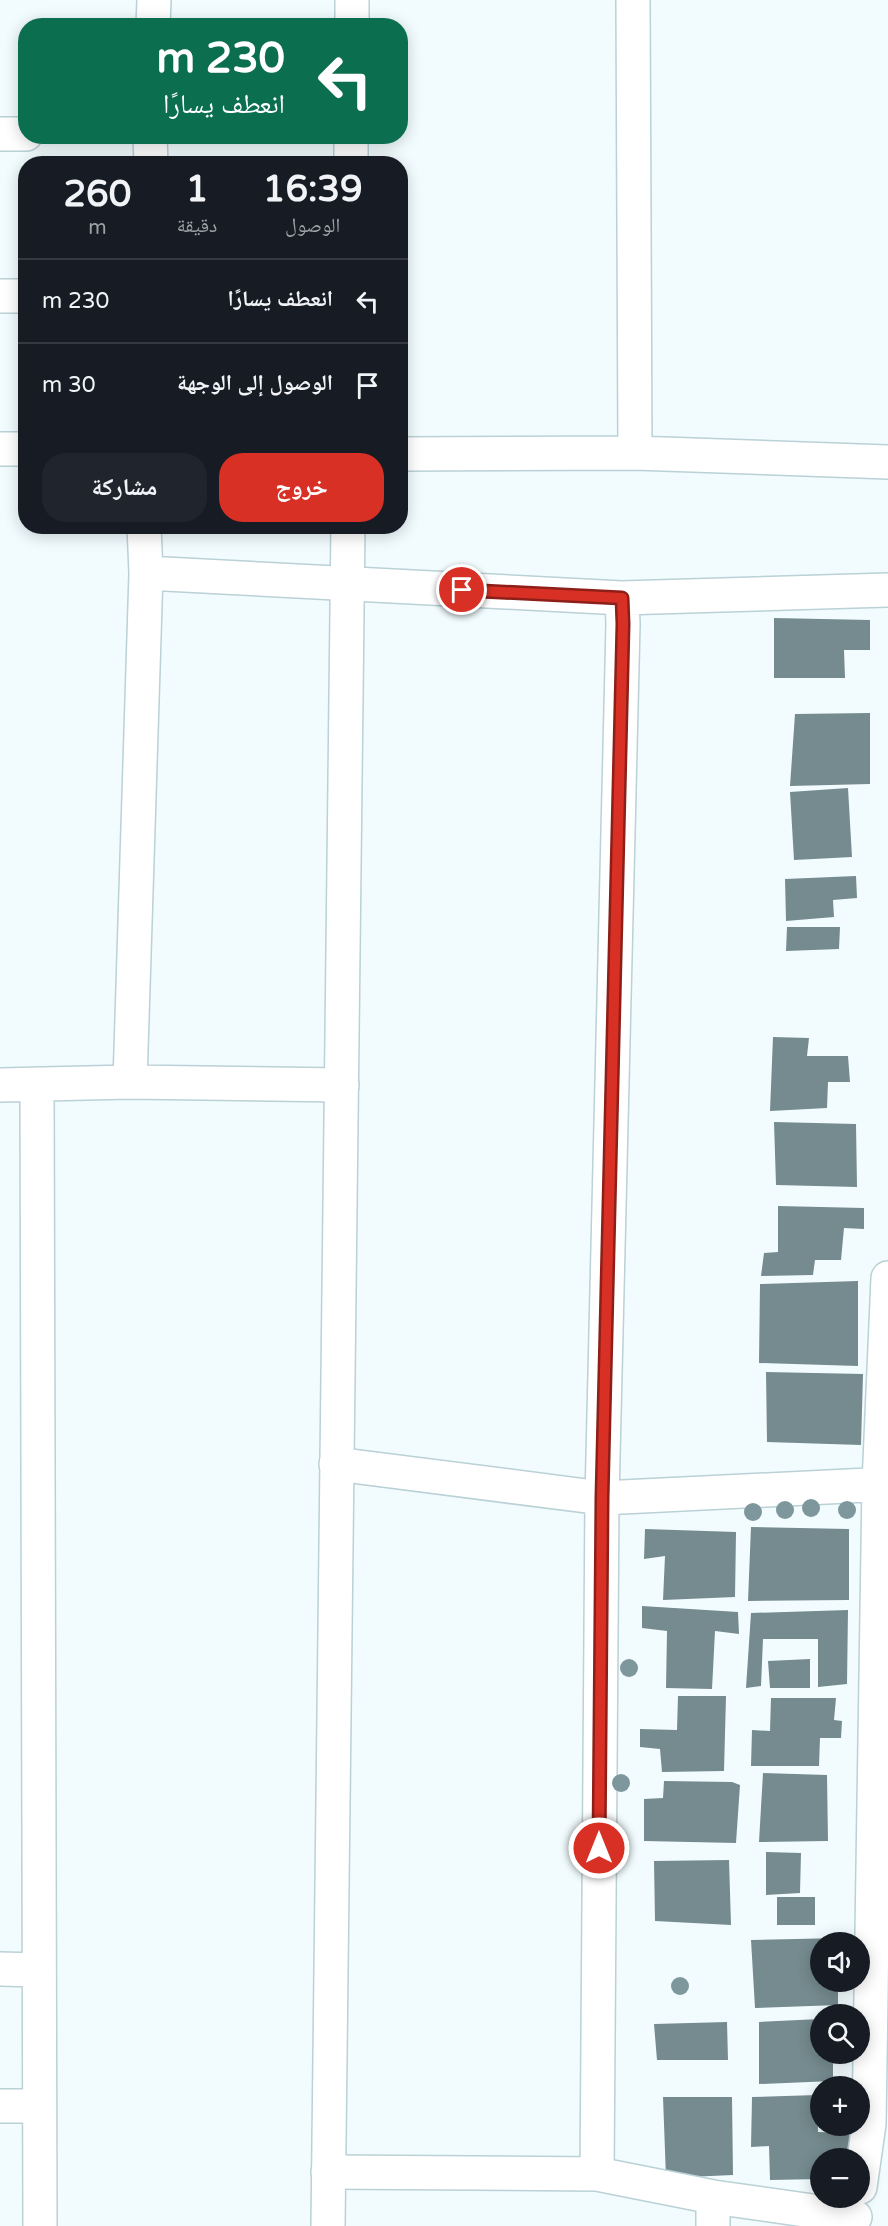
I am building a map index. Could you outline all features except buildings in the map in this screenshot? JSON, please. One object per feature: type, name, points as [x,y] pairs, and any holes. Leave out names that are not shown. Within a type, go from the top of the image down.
[{"type":"street","points":[[153,18],[154,0]]},
{"type":"street","points":[[352,0],[352,18]]},
{"type":"street","points":[[633,0],[635,453]]},
{"type":"street","points":[[0,134],[18,134]]},
{"type":"street","points":[[0,296],[18,296]]},
{"type":"street","points":[[0,449],[18,449]]},
{"type":"street","points":[[408,454],[635,453],[888,462]]},
{"type":"street","points":[[130,1082],[146,573],[144,534]]},
{"type":"street","points":[[328,2226],[348,534]]},
{"type":"street","points":[[146,573],[622,598],[888,590]]},
{"type":"street","points":[[597,2175],[602,1498],[622,598]]},
{"type":"street","points":[[0,1085],[130,1082],[342,1086]]},
{"type":"street","points":[[37,1083],[40,2226]]},
{"type":"street","points":[[870,2156],[879,2124],[883,1484],[888,1278]]},
{"type":"street","points":[[336,1464],[602,1498],[883,1484]]},
{"type":"street","points":[[0,1969],[39,1970]]},
{"type":"street","points":[[0,2106],[39,2106]]},
{"type":"street","points":[[328,2172],[597,2175],[713,2212],[827,2208]]},
{"type":"route","points":[[462,590],[622,598],[602,1498],[599,1848]]}]
